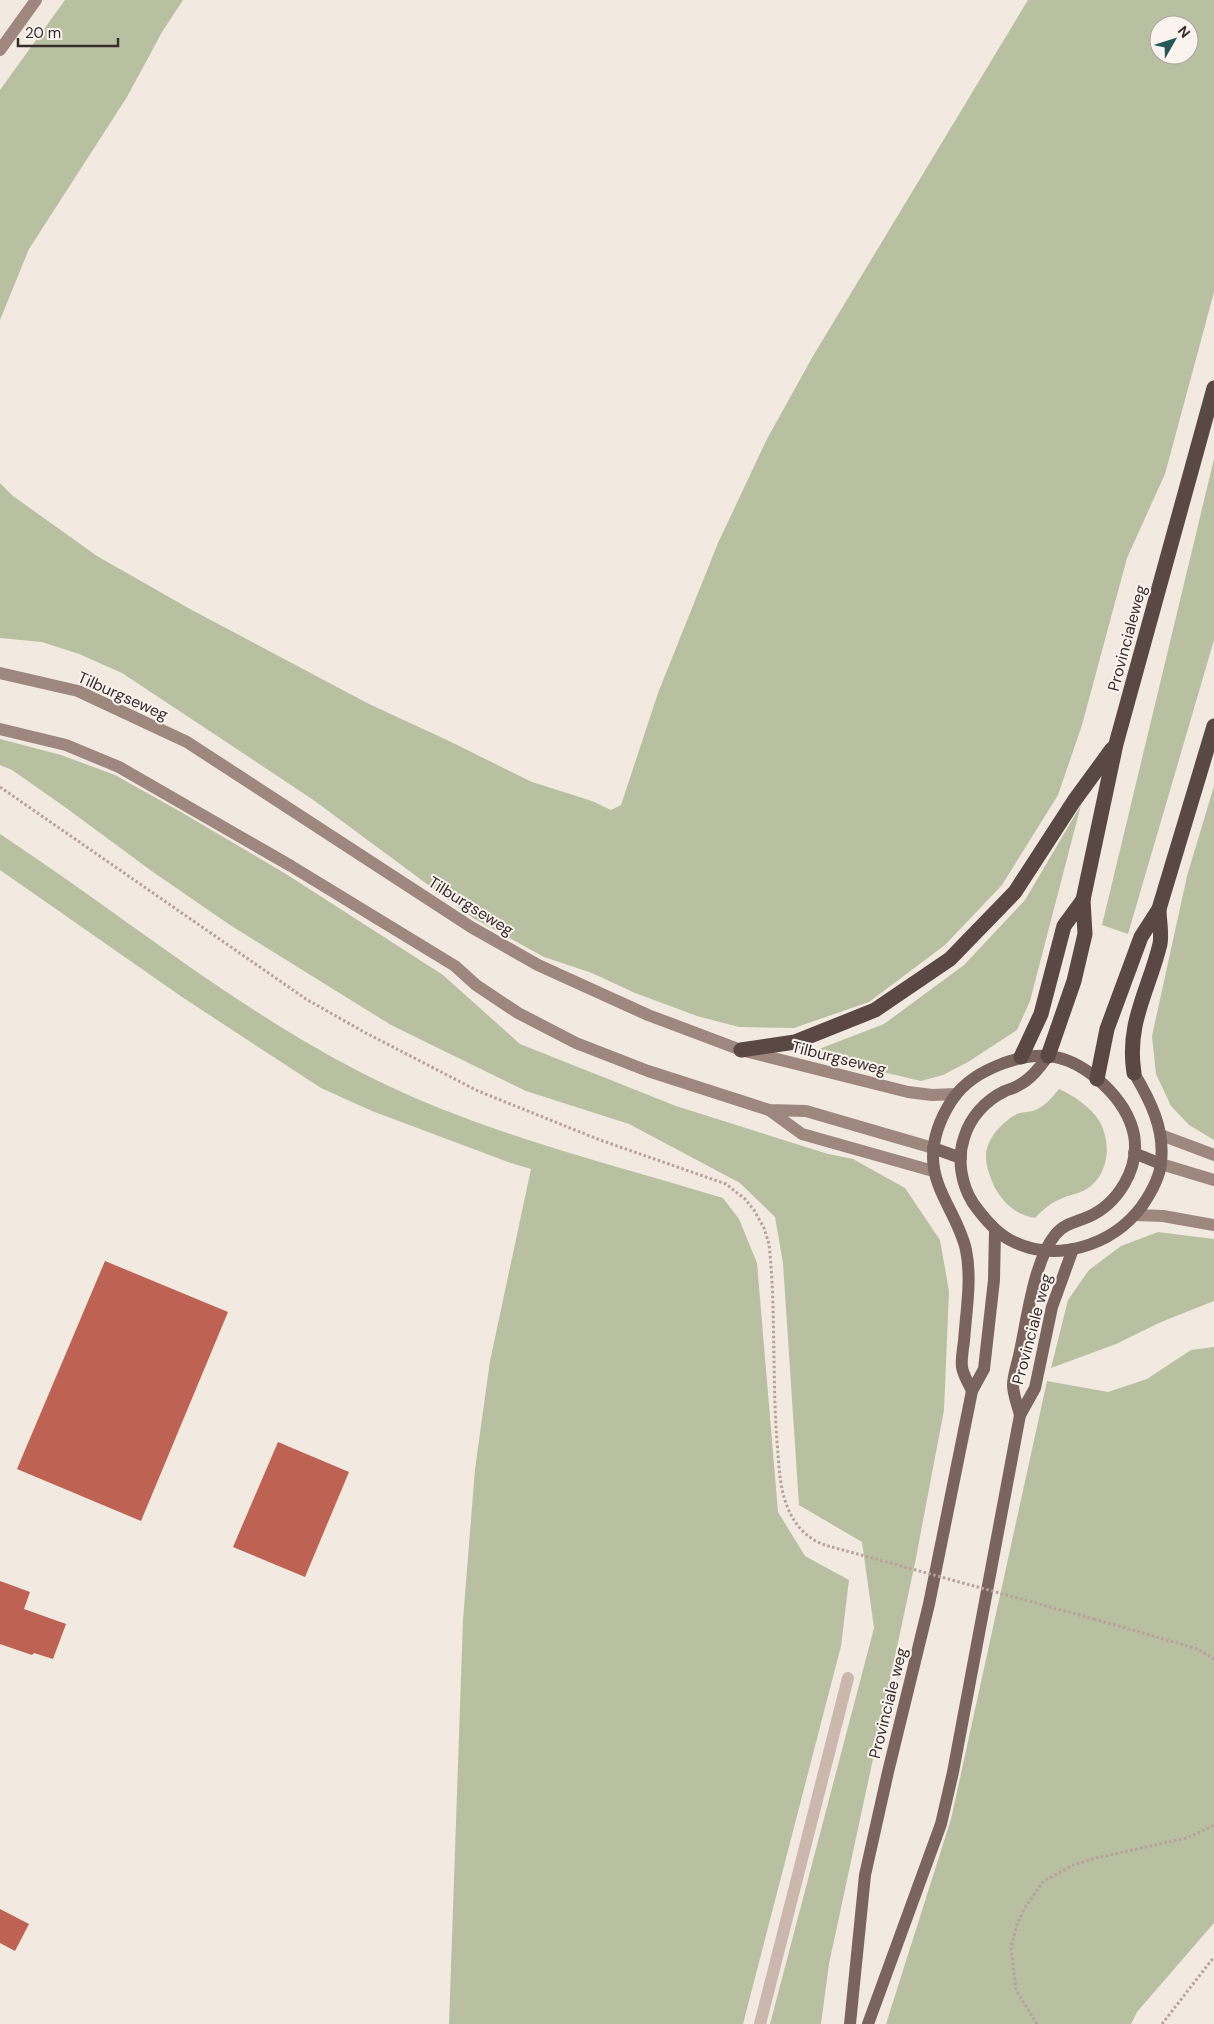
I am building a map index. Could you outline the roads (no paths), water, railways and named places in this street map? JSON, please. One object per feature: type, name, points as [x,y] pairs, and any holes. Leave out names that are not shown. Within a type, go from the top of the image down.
[{"type":"highway","name":"Provincialeweg","points":[[1048,1056],[1072,988],[1085,934],[1082,900],[1116,744],[1214,388]]},
{"type":"highway","points":[[1097,1079],[1107,1029],[1141,937],[1159,909],[1214,726]]},
{"type":"highway","points":[[740,1050],[795,1042],[875,1010],[950,960],[1015,892],[1074,801],[1116,744]]},
{"type":"highway","name":"Provincialeweg","points":[[1021,1057],[1041,1014],[1064,926],[1082,900]]},
{"type":"highway","points":[[1134,1073],[1131,1054],[1134,1032],[1138,1010],[1160,942],[1159,909]]},
{"type":"main road","points":[[1048,1056],[1038,1070],[1020,1085],[990,1100],[979,1111],[963,1138],[961,1158],[960,1170],[969,1196],[981,1214],[995,1230],[1010,1240],[1029,1248],[1046,1251],[1073,1249],[1100,1241],[1135,1215],[1155,1184],[1161,1164],[1161,1135],[1158,1121],[1134,1073]]},
{"type":"main road","points":[[972,1391],[962,1367],[968,1267],[966,1250],[959,1230],[937,1184],[934,1171],[933,1148],[937,1129],[946,1109],[956,1094],[973,1078],[990,1068],[1021,1057],[1048,1056],[1065,1059],[1082,1067],[1112,1092],[1126,1112],[1134,1136],[1134,1153],[1130,1172],[1115,1198],[1105,1208],[1065,1226],[1055,1235],[1046,1251]]},
{"type":"main road","points":[[933,1148],[961,1158]]},
{"type":"main road","points":[[1134,1153],[1161,1164]]},
{"type":"main road","name":"Provinciale weg","points":[[850,2024],[865,1875],[929,1604],[972,1391],[984,1369],[994,1280],[995,1230]]},
{"type":"main road","name":"Provinciale weg","points":[[868,2024],[941,1824],[953,1772],[1020,1415],[1035,1388],[1052,1307],[1073,1249]]},
{"type":"main road","name":"Provinciale weg","points":[[1020,1415],[1013,1385],[1033,1292],[1046,1251]]},
{"type":"street","points":[[0,50],[36,0]]},
{"type":"street","name":"Tilburgseweg","points":[[0,673],[78,691],[187,742],[471,927],[538,965],[648,1015],[740,1050],[908,1092],[932,1095],[956,1094]]},
{"type":"street","points":[[0,729],[66,745],[119,767],[291,866],[455,966],[476,985],[518,1013],[576,1043],[648,1071],[768,1110],[806,1111],[933,1148]]},
{"type":"street","points":[[768,1110],[802,1134],[934,1171]]},
{"type":"street","points":[[1161,1135],[1214,1155]]},
{"type":"street","points":[[1161,1164],[1214,1180]]},
{"type":"street","points":[[1135,1215],[1163,1216],[1214,1225]]},
{"type":"lane","points":[[760,2024],[848,1678]]}]
